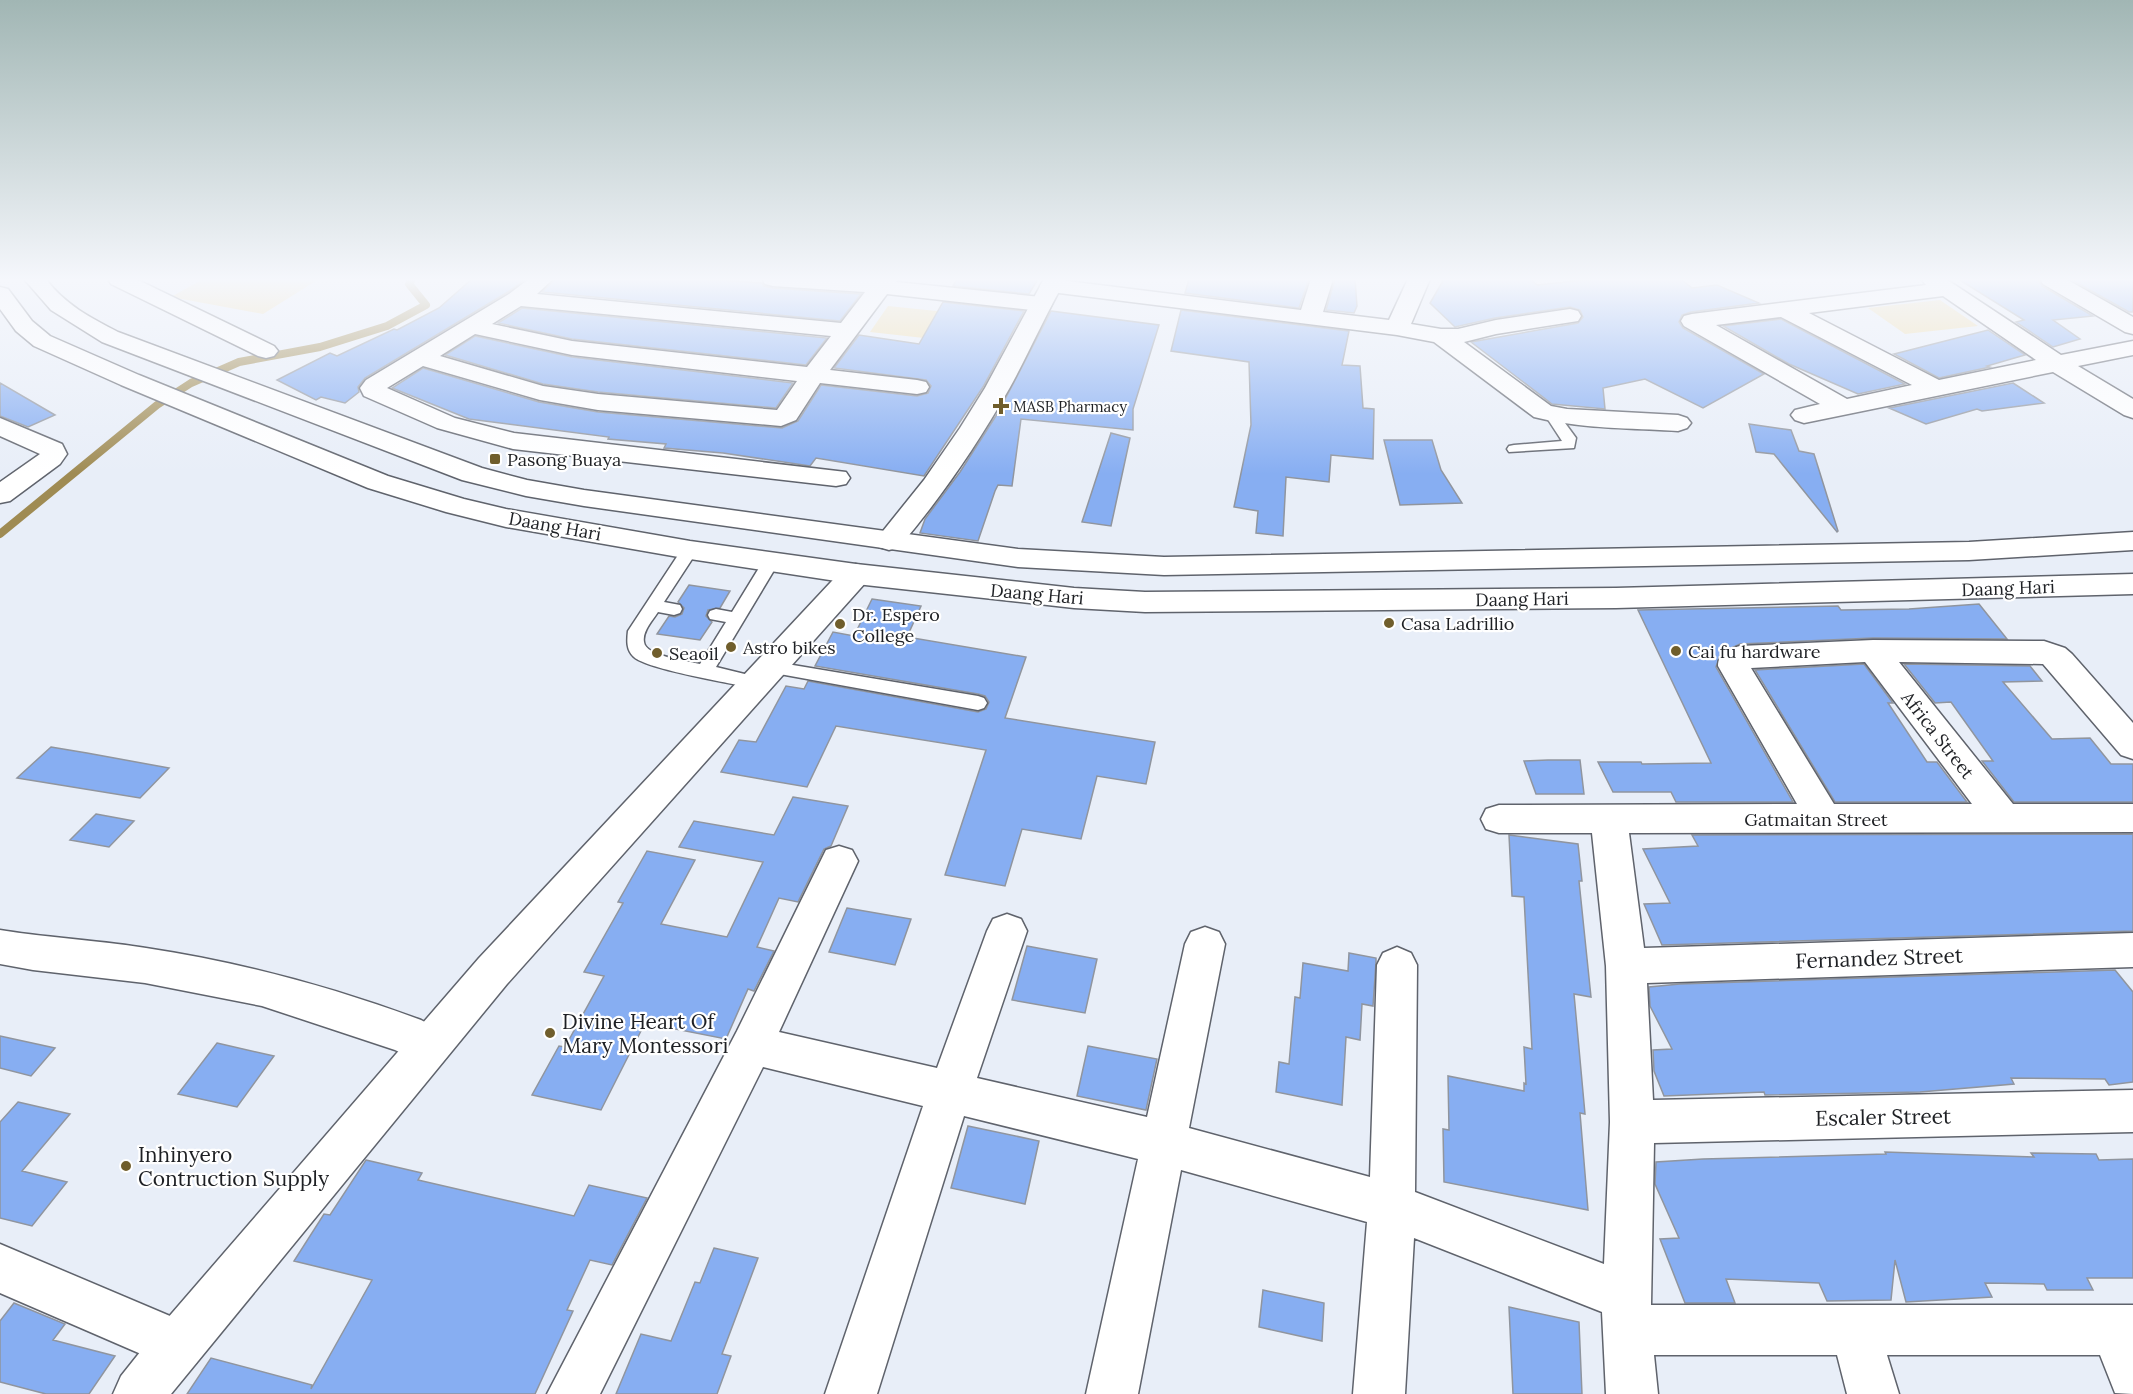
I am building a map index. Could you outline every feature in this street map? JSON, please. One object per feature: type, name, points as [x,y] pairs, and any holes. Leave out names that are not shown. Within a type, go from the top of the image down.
[{"type":"street","name":"Daang Hari","points":[[49,344],[378,482],[456,506],[553,527],[856,574],[1074,598],[1156,602],[1628,597],[2133,584]]},
{"type":"street","name":"Daang Hari","points":[[130,344],[472,474],[526,488],[1018,558],[1164,566],[1969,551],[2133,541]]},
{"type":"street","points":[[254,344],[266,351]]},
{"type":"street","points":[[442,344],[375,384],[373,391],[447,423],[513,441],[836,478]]},
{"type":"street","points":[[553,344],[917,387]]},
{"type":"street","points":[[419,357],[540,393],[598,402],[776,418],[787,415],[812,375],[838,344]]},
{"type":"street","points":[[889,541],[918,509],[956,456],[1020,344]]},
{"type":"street","points":[[1452,344],[1543,412],[1552,415],[1678,423]]},
{"type":"street","points":[[1733,344],[1842,406]]},
{"type":"street","points":[[1851,344],[1938,389]]},
{"type":"street","points":[[2028,344],[2133,410]]},
{"type":"street","points":[[1804,415],[2059,365],[2133,348]]},
{"type":"street","points":[[0,426],[53,450],[51,459],[0,495]]},
{"type":"street","points":[[139,1394],[493,971],[762,674],[856,574]]},
{"type":"street","points":[[1824,819],[1734,666],[1734,661],[1745,656],[1874,651],[2044,652],[2061,662],[2133,746]]},
{"type":"street","name":"Africa Street","points":[[1874,651],[2003,818]]},
{"type":"street","name":"Gatmaitan Street","points":[[1498,819],[2133,818]]},
{"type":"street","points":[[1609,819],[1626,966],[1632,1122],[1627,1314],[1632,1394]]},
{"type":"street","points":[[573,1394],[752,1045],[839,861]]},
{"type":"street","points":[[851,1394],[950,1092],[1007,931]]},
{"type":"street","points":[[1112,1394],[1205,944]]},
{"type":"street","points":[[0,947],[33,953],[146,965],[262,988],[406,1034],[429,1046]]},
{"type":"street","name":"Fernandez Street","points":[[1626,966],[2133,950]]},
{"type":"street","points":[[1379,1394],[1392,1206],[1397,965]]},
{"type":"street","points":[[752,1045],[1163,1143],[1392,1206],[1627,1314],[1855,1332],[2128,1345]]},
{"type":"street","name":"Escaler Street","points":[[1632,1122],[2133,1111]]},
{"type":"street","points":[[0,1268],[178,1345]]},
{"type":"street","points":[[1855,1332],[1873,1394]]},
{"type":"lane","points":[[1514,449],[1569,445],[1569,438],[1552,415]]},
{"type":"lane","points":[[690,550],[637,631],[635,643],[640,653],[654,660],[704,672],[762,674],[978,704]]},
{"type":"lane","points":[[704,672],[771,562]]},
{"type":"lane","points":[[653,606],[674,609]]},
{"type":"lane","points":[[716,615],[737,618]]},
{"type":"building","points":[[362,344],[421,344],[365,378],[358,387],[359,392],[345,403],[321,397],[316,400],[277,380],[330,353],[337,356]]},
{"type":"building","points":[[462,344],[512,344],[572,357],[793,383],[776,408],[598,392],[543,384],[445,355]]},
{"type":"building","points":[[617,344],[822,344],[806,365]]},
{"type":"building","points":[[852,344],[1006,344],[983,387],[924,476],[816,458],[810,466],[723,453],[664,448],[666,444],[608,439],[609,437],[469,419],[392,388],[423,368],[539,402],[598,412],[782,428],[798,421],[821,385],[917,396],[928,393],[931,386],[926,380],[834,368]]},
{"type":"building","points":[[1034,344],[1153,344],[1133,409],[1133,430],[1021,419],[1012,486],[998,485],[978,541],[920,533],[925,519],[960,472],[999,411]]},
{"type":"building","points":[[1173,344],[1346,344],[1342,365],[1360,366],[1363,408],[1374,409],[1373,459],[1331,455],[1329,482],[1286,477],[1283,536],[1256,533],[1258,511],[1234,507],[1251,425],[1249,362],[1171,351]]},
{"type":"building","points":[[1474,344],[1711,344],[1764,374],[1703,408],[1645,379],[1603,388],[1605,409],[1552,404]]},
{"type":"building","points":[[1754,344],[1829,344],[1905,384],[1858,394],[1789,364]]},
{"type":"building","points":[[1933,344],[2009,344],[2025,355],[1987,366],[1990,367],[1939,378],[1894,354]]},
{"type":"building","points":[[0,383],[55,415],[28,427],[0,416]]},
{"type":"building","points":[[2013,383],[2044,403],[1982,411],[1977,409],[1926,424],[1889,408]]},
{"type":"building","points":[[1749,424],[1791,430],[1799,451],[1814,454],[1837,532],[1774,454],[1756,452]]},
{"type":"building","points":[[1111,433],[1130,438],[1111,526],[1082,522]]},
{"type":"building","points":[[1384,440],[1432,440],[1441,470],[1462,503],[1400,505]]},
{"type":"building","points":[[689,585],[730,591],[720,608],[708,610],[706,616],[712,622],[700,640],[657,634],[669,616],[675,617],[682,614],[684,608],[678,602]]},
{"type":"building","points":[[872,599],[921,606],[907,637],[1026,657],[1005,718],[1155,742],[1146,784],[1097,776],[1081,839],[1022,829],[1005,886],[945,875],[986,750],[836,726],[807,787],[721,772],[739,740],[756,742],[786,686],[804,689],[808,681],[978,712],[986,709],[989,702],[985,696],[978,694],[815,666],[833,632],[854,636]]},
{"type":"building","points":[[1979,604],[2007,639],[1873,638],[1740,644],[1721,653],[1716,667],[1793,802],[1676,802],[1671,792],[1613,792],[1598,762],[1711,763],[1638,610],[1838,606],[1841,610],[1909,609]]},
{"type":"building","points":[[1864,664],[1893,703],[1888,703],[1927,762],[1937,762],[1967,802],[1835,802],[1755,670]]},
{"type":"building","points":[[1904,664],[2030,666],[2042,681],[2003,682],[2052,739],[2090,738],[2111,764],[2133,764],[2133,802],[2014,802],[1982,761],[1993,761],[1951,702],[1935,703]]},
{"type":"building","points":[[51,747],[169,768],[140,798],[17,778]]},
{"type":"building","points":[[1580,760],[1584,794],[1536,794],[1524,761]]},
{"type":"building","points":[[793,797],[848,806],[831,846],[824,849],[798,902],[779,898],[757,947],[774,951],[754,991],[748,989],[726,1039],[645,1023],[601,1110],[532,1095],[559,1046],[565,1047],[604,976],[584,972],[623,903],[618,902],[647,851],[695,860],[661,924],[727,937],[763,862],[679,847],[694,821],[774,835]]},
{"type":"building","points":[[96,814],[134,821],[109,847],[70,840]]},
{"type":"building","points":[[2133,834],[2133,931],[1662,945],[1644,904],[1670,903],[1643,849],[1698,846],[1692,835]]},
{"type":"building","points":[[1509,835],[1578,844],[1582,881],[1579,881],[1591,997],[1574,994],[1585,1114],[1580,1113],[1588,1210],[1444,1182],[1443,1129],[1449,1130],[1448,1076],[1524,1091],[1524,1083],[1526,1084],[1524,1047],[1532,1049],[1524,897],[1512,896]]},
{"type":"building","points":[[847,908],[911,919],[895,965],[829,952]]},
{"type":"building","points":[[1027,946],[1097,959],[1085,1013],[1012,1000]]},
{"type":"building","points":[[1349,953],[1376,958],[1376,962],[1373,1006],[1362,1004],[1360,1040],[1346,1037],[1342,1105],[1276,1092],[1279,1062],[1289,1064],[1295,997],[1300,998],[1303,963],[1348,971]]},
{"type":"building","points":[[2115,970],[2133,992],[2133,1082],[2109,1085],[2105,1079],[2011,1078],[2014,1084],[1920,1092],[1765,1095],[1764,1092],[1664,1096],[1654,1071],[1653,1050],[1672,1049],[1650,1006],[1649,987],[1680,984]]},
{"type":"building","points":[[0,1036],[55,1048],[31,1076],[0,1068]]},
{"type":"building","points":[[217,1043],[274,1056],[237,1107],[178,1094]]},
{"type":"building","points":[[1088,1046],[1157,1059],[1146,1110],[1077,1096]]},
{"type":"building","points":[[18,1102],[70,1114],[22,1171],[67,1182],[32,1226],[0,1218],[0,1122]]},
{"type":"building","points":[[968,1126],[1039,1141],[1025,1204],[951,1188]]},
{"type":"building","points":[[1885,1152],[2034,1157],[2031,1153],[2096,1154],[2099,1160],[2133,1159],[2133,1278],[2087,1278],[2093,1290],[2047,1290],[2044,1284],[1985,1283],[1992,1297],[1906,1302],[1895,1260],[1891,1300],[1827,1301],[1819,1283],[1726,1279],[1735,1303],[1685,1303],[1660,1239],[1679,1238],[1655,1184],[1656,1162],[1886,1154]]},
{"type":"building","points":[[366,1160],[422,1173],[418,1180],[574,1216],[589,1185],[647,1198],[612,1265],[590,1260],[567,1310],[573,1311],[535,1394],[187,1394],[211,1358],[312,1385],[311,1389],[372,1280],[294,1261],[324,1214],[330,1215]]},
{"type":"building","points":[[714,1248],[758,1258],[722,1354],[731,1356],[717,1394],[616,1394],[641,1334],[671,1341],[695,1282],[700,1283]]},
{"type":"building","points":[[1263,1290],[1324,1303],[1322,1341],[1259,1327]]},
{"type":"building","points":[[14,1303],[65,1324],[53,1340],[115,1356],[89,1394],[46,1394],[0,1382],[0,1321]]},
{"type":"building","points":[[1509,1307],[1579,1322],[1582,1394],[1513,1394]]},
{"type":"waterway","points":[[0,534],[157,405],[191,383],[239,362],[329,344]]},
{"type":"place","name":"MASB Pharmacy","points":[[1001,406]]},
{"type":"place","name":"Pasong Buaya","points":[[495,459]]},
{"type":"place","name":"Casa Ladrillio","points":[[1389,623]]},
{"type":"place","name":"Dr. Espero College","points":[[840,624]]},
{"type":"place","name":"Astro bikes","points":[[731,647]]},
{"type":"place","name":"Cai fu hardware","points":[[1676,651]]},
{"type":"place","name":"Seaoil","points":[[657,653]]},
{"type":"place","name":"Divine Heart Of Mary Montessori","points":[[550,1033]]},
{"type":"place","name":"Inhinyero Contruction Supply","points":[[126,1166]]}]
